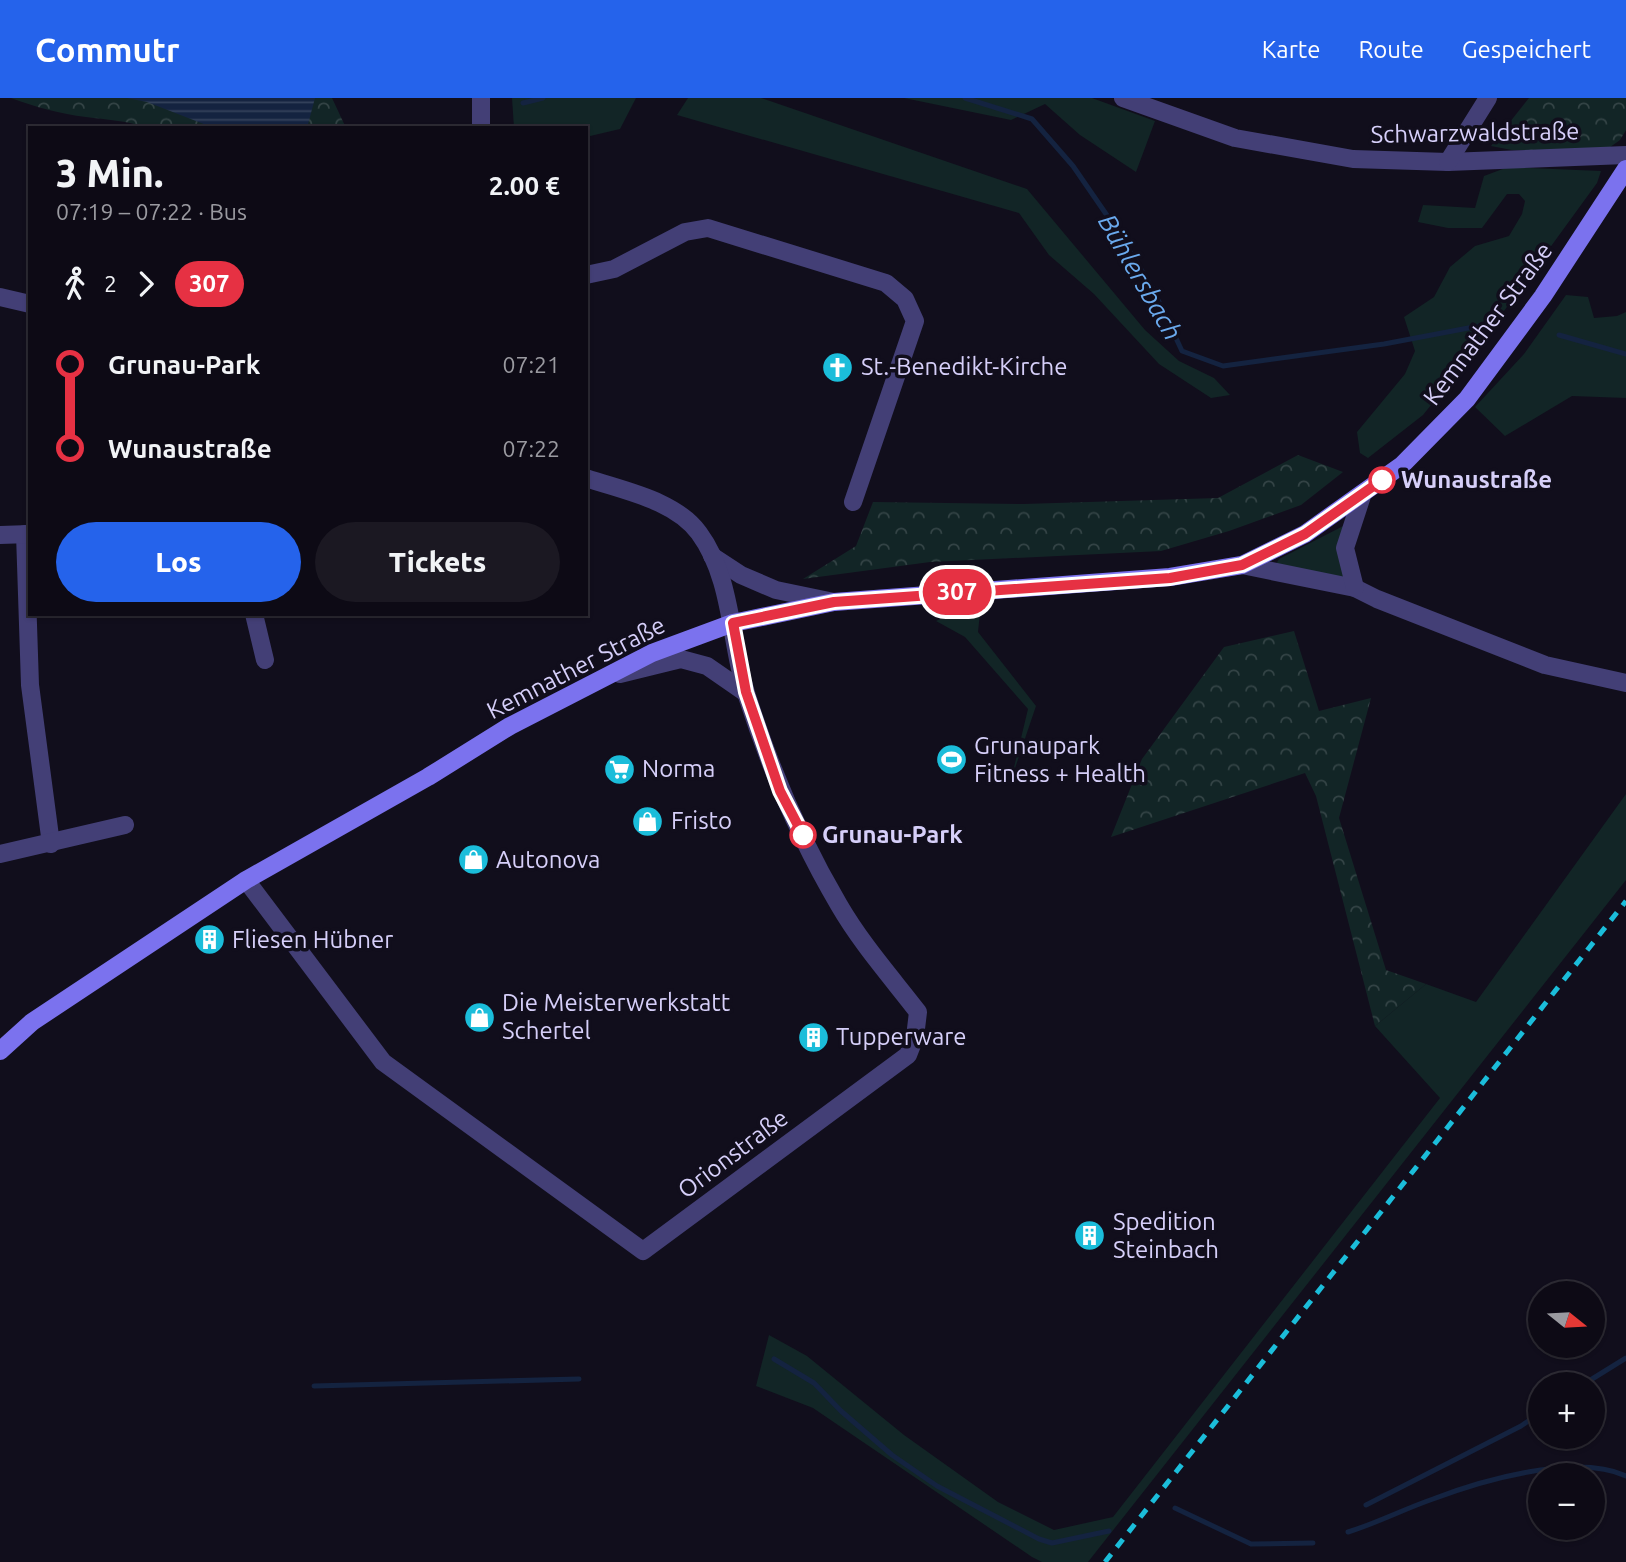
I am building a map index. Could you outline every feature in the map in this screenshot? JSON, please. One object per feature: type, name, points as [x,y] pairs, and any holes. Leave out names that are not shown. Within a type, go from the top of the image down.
[{"type":"main road","name":"Kemnather Straße","points":[[0,1051],[32,1022],[246,880],[510,726],[652,653],[733,623],[834,602],[1170,578],[1242,565],[1305,534],[1402,465],[1467,399],[1543,296],[1626,169]]},
{"type":"street","points":[[481,98],[481,126]]},
{"type":"street","name":"Schwarzwaldstraße","points":[[1123,98],[1236,138],[1353,159],[1448,162],[1626,155]]},
{"type":"street","points":[[1448,162],[1489,98]]},
{"type":"street","points":[[588,275],[614,269],[685,232],[708,228],[887,283],[905,299],[915,321],[853,502]]},
{"type":"street","points":[[0,297],[28,304]]},
{"type":"street","points":[[588,479],[662,505],[685,517],[699,533],[712,556],[741,575],[776,590],[834,602]]},
{"type":"street","points":[[1355,588],[1345,548],[1362,495]]},
{"type":"street","points":[[0,535],[28,534]]},
{"type":"street","name":"Orionstraße","points":[[246,880],[383,1062],[643,1251],[908,1055],[915,1037],[918,1012],[839,906],[780,791],[746,692],[733,623],[712,556]]},
{"type":"street","points":[[1242,565],[1355,588],[1532,660],[1626,683]]},
{"type":"street","points":[[29,616],[30,685],[51,844]]},
{"type":"street","points":[[254,616],[265,660]]},
{"type":"street","points":[[597,679],[681,659],[707,666],[746,692]]},
{"type":"street","points":[[0,853],[51,844],[125,825]]},
{"type":"green space","points":[[11,98],[332,98],[345,126],[141,126],[39,107]]},
{"type":"green space","points":[[512,98],[636,98],[620,129],[588,137],[588,126],[514,126]]},
{"type":"green space","points":[[688,98],[761,98],[1027,189],[1145,330],[1179,361],[1214,378],[1230,395],[1211,398],[1159,364],[1094,294],[1049,255],[1019,213],[677,115]]},
{"type":"green space","points":[[904,98],[1092,98],[1155,121],[1136,172],[1080,135],[1045,104],[1011,120]]},
{"type":"green space","points":[[1529,98],[1626,98],[1626,130],[1620,140],[1606,150],[1512,150],[1491,146]]},
{"type":"green space","points":[[1508,167],[1601,171],[1597,183],[1477,348],[1423,415],[1368,458],[1360,453],[1357,432],[1405,374],[1415,351],[1404,317],[1434,297],[1450,267],[1475,246],[1509,236],[1522,214],[1525,201],[1519,194],[1507,194],[1482,228],[1448,228],[1418,222],[1423,205],[1475,208],[1484,176]]},
{"type":"green space","points":[[1566,295],[1588,297],[1594,318],[1617,316],[1626,312],[1626,398],[1572,396],[1505,436],[1475,407],[1524,354]]},
{"type":"green space","points":[[1298,455],[1343,472],[1301,505],[1229,531],[1161,551],[930,562],[803,579],[856,546],[873,502],[1024,504],[1218,498]]},
{"type":"green space","points":[[1351,522],[1349,581],[1276,564],[1279,559]]},
{"type":"green space","points":[[980,613],[978,632],[1036,706],[1011,780],[1028,709],[965,637],[936,621],[948,615]]},
{"type":"green space","points":[[1294,631],[1319,711],[1371,698],[1339,818],[1386,970],[1426,984],[1375,1026],[1316,796],[1305,773],[1111,837],[1142,759],[1224,647]]},
{"type":"green space","points":[[1626,794],[1626,880],[1088,1562],[1042,1562],[1032,1557],[813,1408],[756,1386],[769,1335],[807,1356],[904,1435],[998,1502],[1054,1530],[1113,1517],[1440,1098],[1375,1026],[1426,984],[1476,1002]]},
{"type":"water","points":[[127,98],[315,98],[308,126],[209,126],[147,102]]},
{"type":"waterway","name":"Bühlersbach","points":[[523,103],[543,98]]},
{"type":"waterway","name":"Bühlersbach","points":[[965,98],[1032,119],[1073,166],[1153,289],[1182,351],[1223,366],[1384,344],[1479,326]]},
{"type":"waterway","name":"Bühlersbach","points":[[1559,335],[1626,354]]},
{"type":"waterway","points":[[1603,1372],[1626,1358]]},
{"type":"waterway","points":[[774,1359],[814,1383],[841,1411],[892,1455],[937,1486],[1039,1539],[1052,1543],[1109,1531]]},
{"type":"waterway","points":[[314,1386],[579,1379]]},
{"type":"waterway","points":[[1366,1505],[1528,1421]]},
{"type":"waterway","points":[[1348,1532],[1422,1503],[1503,1477],[1556,1468],[1582,1467],[1626,1476]]},
{"type":"waterway","points":[[1175,1508],[1251,1544],[1313,1543]]},
{"type":"railway","points":[[1105,1562],[1626,901]]},
{"type":"bus line","name":"307","points":[[803,835],[780,791],[746,692],[733,623],[834,602],[1170,578],[1242,565],[1305,534],[1382,480]]},
{"type":"place","name":"St.-Benedikt-Kirche","points":[[838,367]]},
{"type":"place","name":"Wunaustraße","points":[[1382,480]]},
{"type":"place","name":"Grunaupark Fitness + Health","points":[[951,760]]},
{"type":"place","name":"Norma","points":[[619,769]]},
{"type":"place","name":"Fristo","points":[[648,821]]},
{"type":"place","name":"Grunau-Park","points":[[803,835]]},
{"type":"place","name":"Autonova","points":[[473,860]]},
{"type":"place","name":"Fliesen Hübner","points":[[209,940]]},
{"type":"place","name":"Die Meisterwerkstatt Schertel","points":[[479,1017]]},
{"type":"place","name":"Tupperware","points":[[813,1037]]},
{"type":"place","name":"Spedition Steinbach","points":[[1090,1236]]}]
